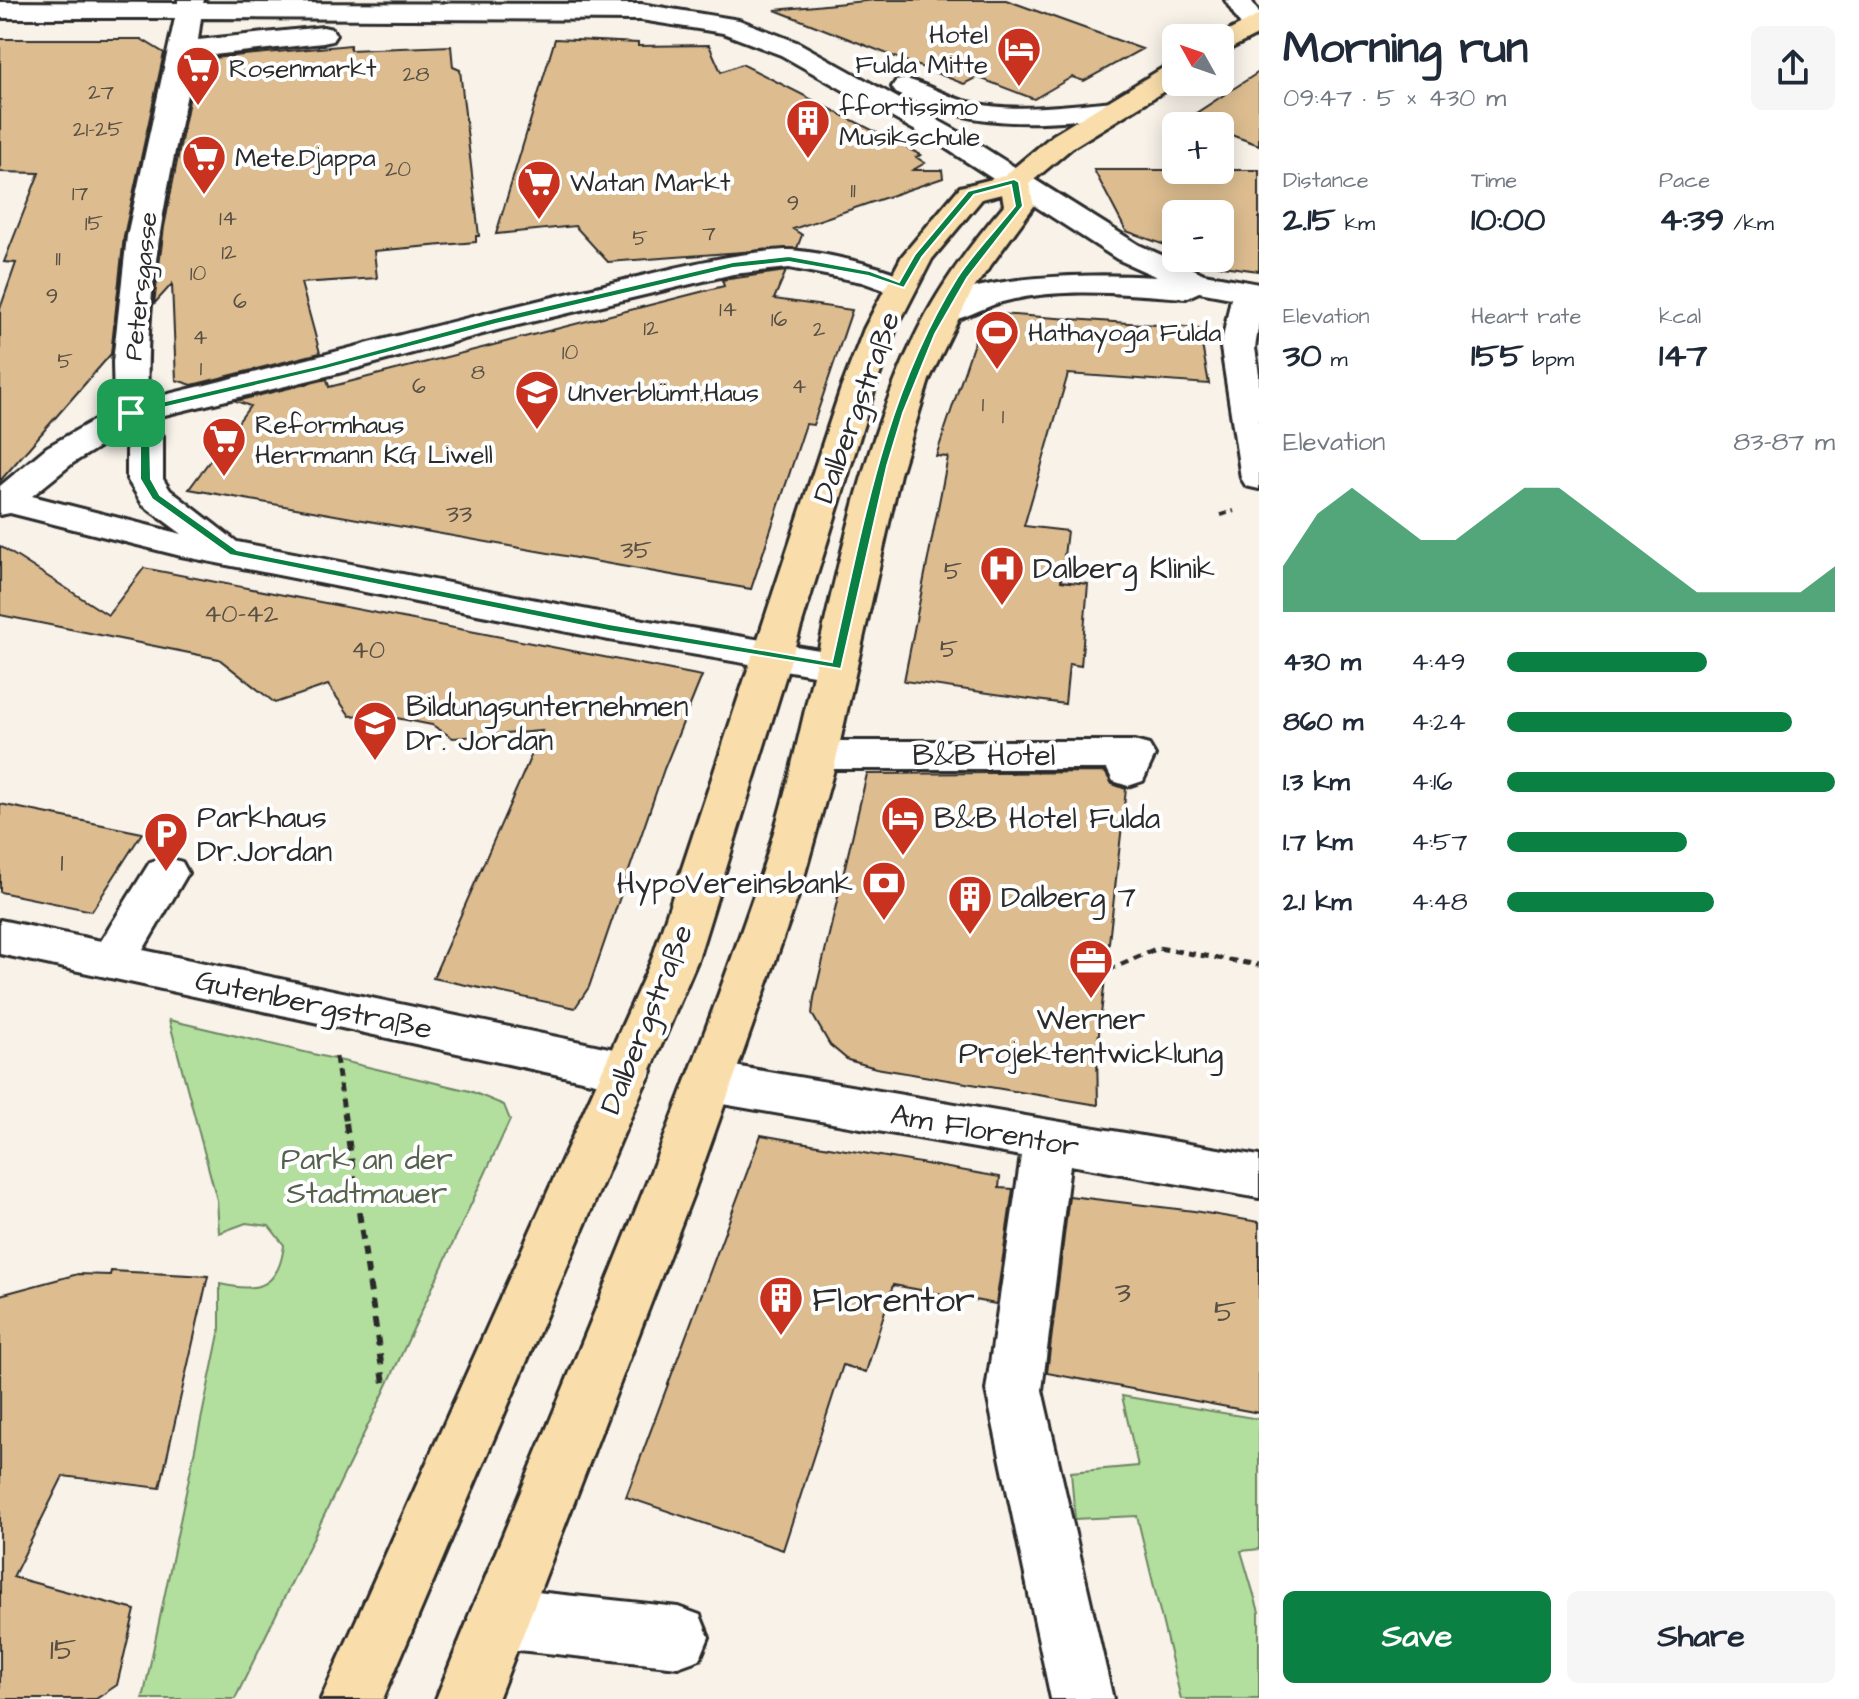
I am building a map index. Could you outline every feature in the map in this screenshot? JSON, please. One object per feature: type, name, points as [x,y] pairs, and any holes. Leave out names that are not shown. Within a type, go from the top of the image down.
[{"type":"main road","points":[[1234,38],[1256,25]]},
{"type":"main road","points":[[1014,182],[1063,141],[1162,80]]},
{"type":"main road","name":"Dalbergstraße","points":[[352,1699],[675,959],[857,391],[880,329],[918,256],[971,193],[1014,182],[1019,206],[963,277],[916,364],[886,453],[817,755],[781,882],[711,1082],[467,1699]]},
{"type":"street","points":[[0,10],[189,5],[673,15],[715,10],[737,0]]},
{"type":"street","points":[[1238,0],[1256,25]]},
{"type":"street","name":"Petersgasse","points":[[131,413],[130,362],[142,236],[189,5]]},
{"type":"street","points":[[182,50],[352,32],[387,11]]},
{"type":"street","points":[[771,13],[911,89],[956,109],[995,116],[1114,109]]},
{"type":"street","points":[[673,15],[730,26],[790,49],[949,138],[1087,229],[1157,266],[1195,282],[1254,293]]},
{"type":"street","points":[[2,501],[60,455],[131,413],[323,367],[494,321],[733,265],[789,259],[870,274],[901,286]]},
{"type":"street","points":[[944,313],[964,302],[997,292],[1042,285],[1147,286],[1254,293]]},
{"type":"street","points":[[1254,293],[1238,348],[1259,478]]},
{"type":"street","points":[[131,413],[145,436],[145,479],[156,497],[234,553]]},
{"type":"street","points":[[2,501],[181,545],[505,608],[837,666]]},
{"type":"street","name":"B&B Hotel","points":[[817,755],[1134,755],[1128,771]]},
{"type":"street","points":[[112,962],[166,873]]},
{"type":"street","name":"Gutenbergstraße","points":[[0,937],[628,1071]]},
{"type":"street","name":"Am Florentor","points":[[711,1082],[1259,1177]]},
{"type":"street","points":[[1048,1142],[1014,1390],[1082,1699]]},
{"type":"street","points":[[498,1618],[678,1637]]},
{"type":"path","points":[[1108,970],[1158,948],[1259,965]]},
{"type":"path","points":[[323,1005],[336,1057],[385,1390]]},
{"type":"green space","name":"Park an der Stadtmauer","points":[[169,1020],[470,1091],[504,1105],[510,1120],[385,1390],[235,1699],[143,1699],[220,1329],[220,1284],[246,1288],[265,1284],[277,1270],[284,1245],[269,1226],[246,1223],[219,1233],[217,1200]]},
{"type":"green space","points":[[1122,1396],[1259,1419],[1259,1549],[1241,1551],[1259,1612],[1259,1699],[1181,1699],[1137,1516],[1075,1519],[1071,1472],[1138,1466]]},
{"type":"building","points":[[875,0],[1006,0],[1142,49],[1084,81],[1072,77],[1034,99],[977,77],[964,84],[775,10]]},
{"type":"building","points":[[0,39],[141,39],[164,53],[124,236],[111,354],[0,481],[0,309],[16,263],[4,262],[39,173],[0,172]]},
{"type":"building","points":[[555,39],[638,43],[638,46],[709,45],[721,72],[742,64],[921,155],[916,157],[925,163],[913,170],[942,170],[943,178],[793,229],[802,235],[797,248],[608,262],[575,226],[496,234]]},
{"type":"building","points":[[350,45],[350,50],[451,46],[453,67],[460,70],[479,236],[476,236],[476,242],[374,251],[377,278],[301,283],[320,353],[192,385],[176,380],[172,284],[154,304],[164,227],[196,65],[212,58]]},
{"type":"building","points":[[1259,72],[1259,145],[1234,136],[1234,112],[1198,112],[1222,96],[1234,96],[1234,88]]},
{"type":"building","points":[[1094,170],[1162,170],[1162,184],[1234,184],[1234,170],[1259,170],[1259,271],[1234,268],[1234,200],[1162,200],[1162,244],[1126,231]]},
{"type":"building","points":[[786,271],[774,299],[852,310],[813,425],[806,424],[751,589],[189,489],[250,406],[236,401],[327,379],[329,387],[724,286],[722,280]]},
{"type":"building","points":[[984,313],[1199,328],[1209,384],[1068,374],[1024,526],[1067,531],[1061,581],[1088,584],[1081,666],[1069,664],[1065,704],[904,681],[948,457],[936,456]]},
{"type":"building","points":[[0,546],[108,615],[144,568],[702,676],[664,769],[589,987],[575,1008],[433,978],[542,731],[453,738],[432,725],[376,714],[350,716],[328,685],[275,703],[219,659],[0,615]]},
{"type":"building","name":"Dalberg 7","points":[[1105,772],[1112,784],[1126,789],[1097,1051],[1098,1105],[876,1068],[848,1060],[830,1045],[812,1014],[814,998],[867,774]]},
{"type":"building","points":[[0,804],[142,833],[92,911],[0,892]]},
{"type":"building","name":"Florentor","points":[[761,1135],[1000,1177],[999,1188],[1013,1189],[996,1304],[893,1285],[866,1372],[843,1365],[783,1550],[626,1497]]},
{"type":"building","points":[[1069,1196],[1259,1222],[1259,1413],[1047,1373]]},
{"type":"building","points":[[111,1271],[208,1276],[160,1488],[63,1476],[13,1577],[135,1610],[117,1685],[96,1699],[0,1699],[0,1295],[78,1274],[110,1275]]},
{"type":"place","name":"Hotel Fulda Mitte","points":[[1019,88]]},
{"type":"place","name":"Rosenmarkt","points":[[198,107]]},
{"type":"place","name":"ffortissimo Musikschule","points":[[808,160]]},
{"type":"place","name":"Mete.Djappa","points":[[204,196]]},
{"type":"place","name":"Watan Markt","points":[[539,221]]},
{"type":"place","name":"Hathayoga Fulda","points":[[997,371]]},
{"type":"place","name":"Unverblümt.Haus","points":[[537,431]]},
{"type":"place","name":"Reformhaus Herrmann KG Liwell","points":[[224,478]]},
{"type":"place","name":"Dalberg Klinik","points":[[1002,607]]},
{"type":"place","name":"Bildungsunternehmen Dr. Jordan","points":[[375,762]]},
{"type":"place","name":"B&B Hotel Fulda","points":[[903,857]]},
{"type":"place","name":"Parkhaus Dr.Jordan","points":[[166,873]]},
{"type":"place","name":"HypoVereinsbank","points":[[884,922]]},
{"type":"place","name":"Dalberg 7","points":[[970,936]]},
{"type":"place","name":"Werner Projektentwicklung","points":[[1091,1000]]},
{"type":"place","name":"Florentor","points":[[781,1337]]},
{"type":"route","points":[[1014,182],[1019,206],[963,277],[916,364],[898,413],[882,466],[837,666],[609,627],[234,553],[156,497],[145,479],[145,436],[131,413],[323,367],[494,321],[733,265],[789,259],[870,274],[901,286],[918,256],[971,193],[1014,182]]}]
